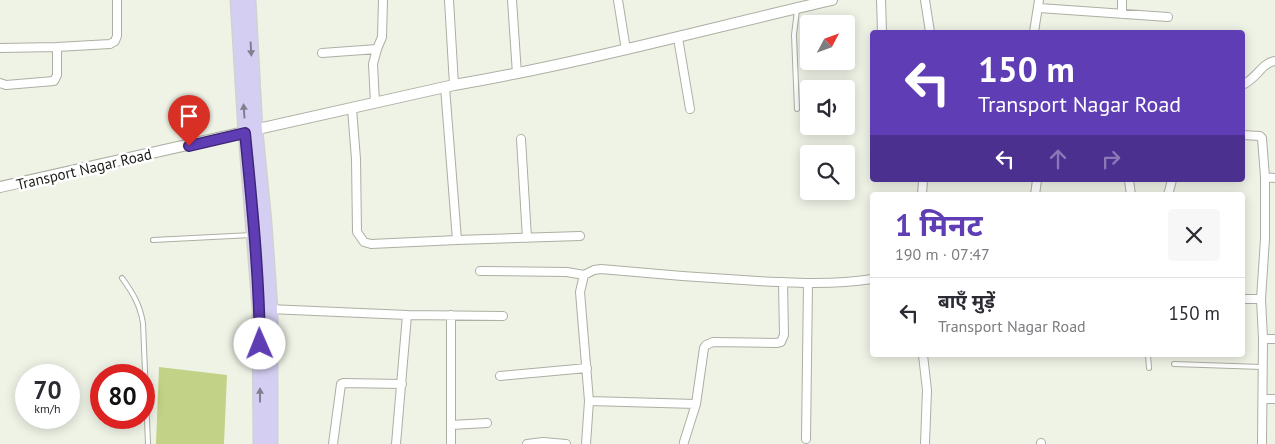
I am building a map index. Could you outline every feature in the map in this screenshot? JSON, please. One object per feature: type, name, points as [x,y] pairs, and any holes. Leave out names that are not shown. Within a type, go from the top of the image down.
[{"type":"highway","points":[[237,0],[250,132],[265,222],[265,309],[260,444]]},
{"type":"highway","points":[[249,0],[250,132],[254,235],[265,309],[271,444]]},
{"type":"street","points":[[0,48],[108,44],[115,41],[117,36],[117,0]]},
{"type":"street","points":[[375,103],[373,64],[382,37],[383,0]]},
{"type":"street","points":[[449,0],[450,86],[457,240]]},
{"type":"street","points":[[512,0],[518,74]]},
{"type":"street","points":[[618,0],[626,50]]},
{"type":"street","name":"Transport Nagar Road","points":[[0,187],[450,86],[518,74],[626,50],[678,38],[797,4],[832,0]]},
{"type":"street","points":[[882,0],[882,30]]},
{"type":"street","points":[[925,0],[930,30]]},
{"type":"street","points":[[1122,0],[1122,14]]},
{"type":"street","points":[[1034,30],[1039,4],[1122,14],[1168,17]]},
{"type":"street","points":[[678,38],[690,109]]},
{"type":"street","points":[[0,83],[54,81],[57,75],[57,47]]},
{"type":"street","points":[[322,53],[377,49]]},
{"type":"street","points":[[1245,83],[1253,79],[1266,64],[1275,61]]},
{"type":"street","points":[[352,108],[356,159],[357,232],[361,240],[371,244],[580,236]]},
{"type":"street","points":[[1245,135],[1260,136],[1262,138],[1265,177],[1265,240],[1261,299],[1263,339],[1262,444]]},
{"type":"street","points":[[521,139],[527,238]]},
{"type":"street","points":[[1265,177],[1275,178]]},
{"type":"street","points":[[480,271],[567,272],[584,275],[601,269],[783,282],[840,283],[870,280]]},
{"type":"street","points":[[584,275],[580,292],[589,401],[586,444]]},
{"type":"street","points":[[684,442],[696,404],[704,348],[713,342],[776,343],[783,339],[783,282]]},
{"type":"street","points":[[806,440],[808,283]]},
{"type":"street","points":[[1245,298],[1261,299]]},
{"type":"street","points":[[265,309],[407,315],[503,316]]},
{"type":"street","points":[[396,444],[407,315]]},
{"type":"street","points":[[451,316],[451,444]]},
{"type":"street","points":[[1263,339],[1275,339]]},
{"type":"street","points":[[923,357],[927,390],[925,444]]},
{"type":"street","points":[[500,376],[587,368]]},
{"type":"street","points":[[334,444],[340,385],[342,383],[402,384]]},
{"type":"street","points":[[1263,399],[1275,399]]},
{"type":"street","points":[[589,401],[696,404]]},
{"type":"street","points":[[451,425],[487,423]]},
{"type":"street","points":[[527,444],[549,442],[566,444]]},
{"type":"lane","points":[[797,4],[794,35],[797,109]]},
{"type":"lane","points":[[153,240],[254,235]]},
{"type":"lane","points":[[122,278],[139,305],[143,323],[148,444]]},
{"type":"lane","points":[[1148,357],[1148,368]]},
{"type":"lane","points":[[1174,364],[1262,367]]},
{"type":"green space","points":[[159,367],[227,375],[224,444],[156,444]]},
{"type":"route","points":[[189,146],[245,133],[260,309],[260,344]]}]
